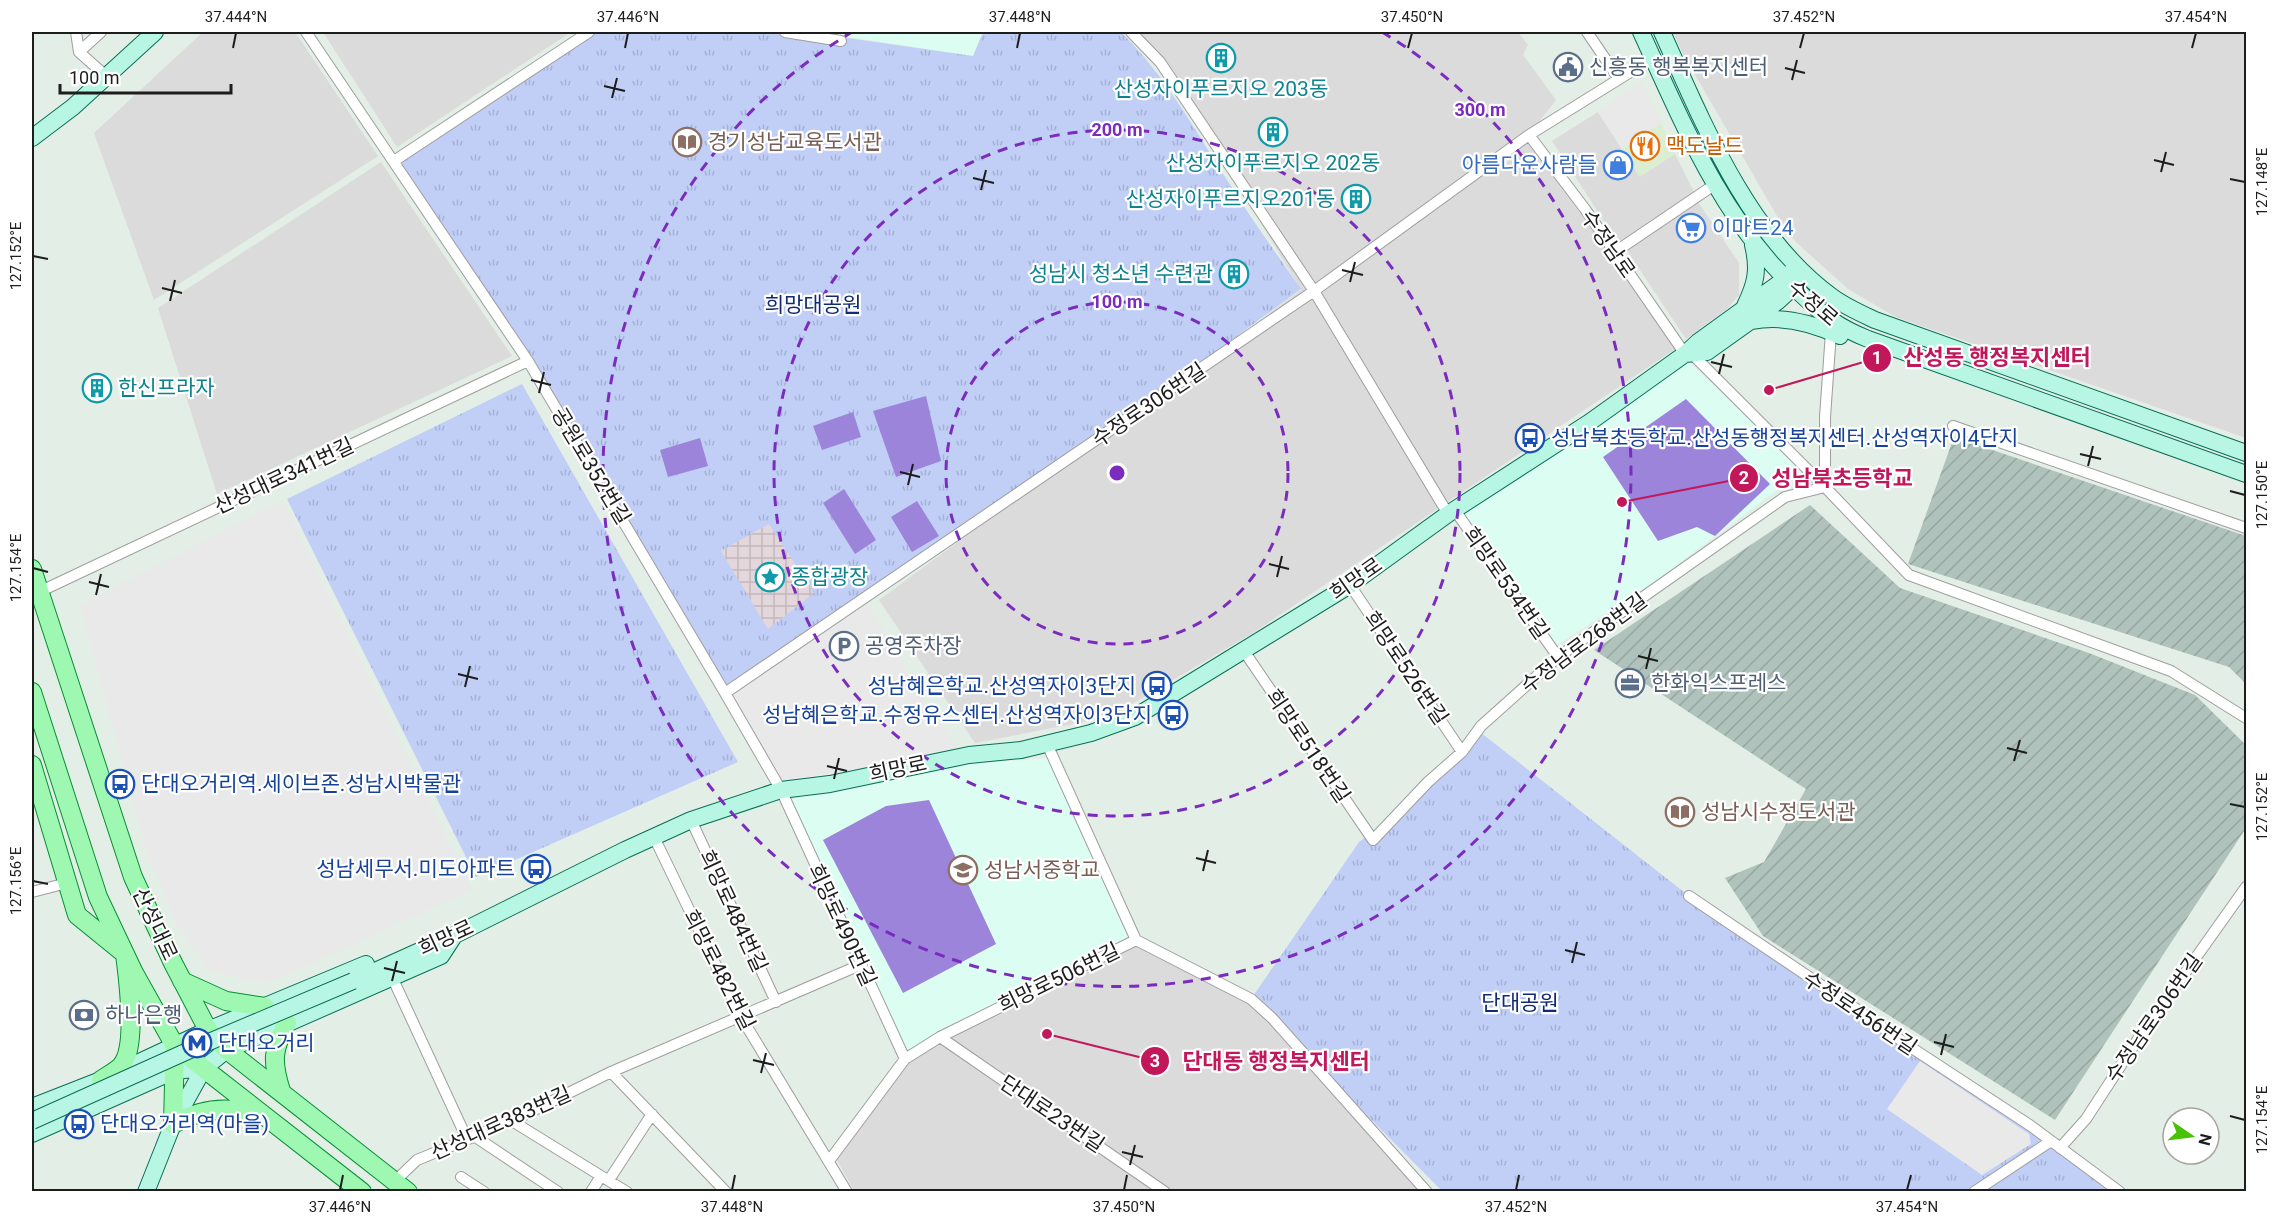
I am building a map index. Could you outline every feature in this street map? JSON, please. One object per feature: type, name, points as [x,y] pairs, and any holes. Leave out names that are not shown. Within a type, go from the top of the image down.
[{"type":"main road","points":[[33,135],[73,107],[155,32]]},
{"type":"main road","name":"수정로","points":[[1641,32],[1714,185],[1753,244],[1790,284],[1836,325],[1880,343],[2247,474]]},
{"type":"main road","name":"수정로","points":[[1662,32],[1687,87],[1747,203],[1778,245],[1831,297],[1875,320],[2247,453]]},
{"type":"main road","points":[[1753,244],[1758,264],[1746,316],[1791,320],[1831,332],[1853,342],[1880,343]]},
{"type":"main road","name":"희망로","points":[[32,1121],[454,935],[691,820],[781,790],[830,784],[969,755],[1021,750],[1091,733],[1135,717],[1350,585],[1451,512],[1590,422],[1689,354],[1698,342],[1746,316],[1790,284],[1801,270]]},
{"type":"main road","name":"산성대로","points":[[32,569],[133,877],[208,1030],[227,1050],[402,1186]]},
{"type":"main road","name":"산성대로","points":[[32,692],[98,897],[125,954],[176,1046],[266,1119],[300,1142],[362,1191]]},
{"type":"main road","points":[[32,734],[38,713]]},
{"type":"main road","points":[[32,765],[77,915],[125,954],[130,1008],[128,1046],[121,1066],[101,1080]]},
{"type":"main road","points":[[146,1191],[173,1124],[204,1068],[227,1050],[441,956],[454,935]]},
{"type":"main road","points":[[32,1107],[101,1080],[208,1030],[428,938],[454,935]]},
{"type":"main road","points":[[182,981],[226,1001],[265,1007]]},
{"type":"main road","points":[[280,1091],[274,1068],[274,1057],[279,1037],[287,1023]]},
{"type":"main road","points":[[173,1124],[176,1046]]},
{"type":"main road","points":[[32,1134],[174,1071],[204,1068]]},
{"type":"main road","points":[[173,1124],[191,1114],[224,1109],[242,1110],[266,1119]]},
{"type":"street","points":[[76,32],[79,52],[107,77]]},
{"type":"street","points":[[79,52],[101,32]]},
{"type":"street","name":"공원로352번길","points":[[306,32],[528,361],[781,790]]},
{"type":"street","points":[[394,161],[589,32]]},
{"type":"street","points":[[785,32],[841,41]]},
{"type":"street","name":"희망로534번길","points":[[1131,32],[1160,62],[1314,291],[1451,512],[1558,657]]},
{"type":"street","points":[[1587,32],[1619,79]]},
{"type":"street","name":"수정로306번길","points":[[725,693],[1314,291],[1529,135],[1653,58]]},
{"type":"street","name":"수정남로","points":[[1529,135],[1689,354],[1825,487],[1909,575],[2171,671],[2247,718]]},
{"type":"street","points":[[1615,252],[1714,185]]},
{"type":"street","points":[[1825,487],[1825,417],[1831,332]]},
{"type":"street","name":"산성대로341번길","points":[[39,592],[528,361]]},
{"type":"street","points":[[1953,426],[2247,528]]},
{"type":"street","name":"수정남로268번길","points":[[1373,840],[1428,782],[1462,752],[1481,726],[1558,657],[1785,497],[1825,487]]},
{"type":"street","name":"희망로526번길","points":[[1350,585],[1462,752]]},
{"type":"street","name":"희망로518번길","points":[[1244,651],[1373,840]]},
{"type":"street","name":"희망로506번길","points":[[829,1161],[905,1059],[940,1037],[1136,940],[1047,744]]},
{"type":"street","name":"희망로490번길","points":[[781,790],[905,1059]]},
{"type":"street","name":"희망로484번길","points":[[691,820],[776,1002]]},
{"type":"street","name":"희망로482번길","points":[[654,837],[741,1017],[847,1191]]},
{"type":"street","points":[[32,892],[67,883]]},
{"type":"street","name":"수정남로306번길","points":[[1974,1191],[2055,1144],[2086,1119],[2145,1030],[2247,886]]},
{"type":"street","name":"수정로456번길","points":[[1689,896],[2055,1144],[2120,1191]]},
{"type":"street","points":[[1136,940],[1251,999],[1272,1018],[1427,1191]]},
{"type":"street","name":"산성대로383번길","points":[[402,1186],[417,1160],[512,1121],[611,1072],[860,965]]},
{"type":"street","points":[[392,977],[471,1138],[558,1191]]},
{"type":"street","name":"단대로23번길","points":[[940,1037],[1165,1191]]},
{"type":"street","points":[[611,1072],[726,1191]]},
{"type":"street","points":[[591,1191],[605,1178],[652,1114]]},
{"type":"street","points":[[512,1121],[627,1191]]},
{"type":"street","points":[[461,1177],[484,1191]]},
{"type":"shaded area","points":[[203,32],[295,32],[378,156],[154,300],[94,133]]},
{"type":"shaded area","points":[[323,32],[571,32],[397,147]]},
{"type":"shaded area","points":[[816,32],[983,32],[973,56]]},
{"type":"shaded area","points":[[1138,32],[1518,32],[1528,45],[1523,55],[1556,100],[1529,135],[1546,164],[1675,349],[1253,633],[1110,717],[975,743],[879,600],[1301,290],[1160,54]]},
{"type":"shaded area","points":[[1673,32],[2246,32],[2246,438],[1896,317],[1848,289],[1796,242],[1780,221],[1683,54]]},
{"type":"shaded area","points":[[1642,81],[1675,154],[1640,177],[1598,112]]},
{"type":"shaded area","points":[[1642,81],[1661,123],[1622,149],[1598,112]]},
{"type":"shaded area","points":[[1598,112],[1639,176],[1675,154],[1695,194],[1619,244],[1552,141]]},
{"type":"shaded area","points":[[381,162],[512,356],[217,494],[158,308]]},
{"type":"shaded area","points":[[1698,202],[1739,263],[1739,295],[1727,309],[1686,339],[1626,249]]},
{"type":"shaded area","points":[[1687,360],[1804,470],[1651,584],[1557,645],[1461,517]]},
{"type":"shaded area","points":[[926,396],[941,461],[896,477],[873,411]]},
{"type":"shaded area","points":[[1686,399],[1770,484],[1715,536],[1697,527],[1658,541],[1603,457]]},
{"type":"shaded area","points":[[853,412],[861,437],[822,450],[813,426]]},
{"type":"shaded area","points":[[1954,437],[2246,536],[2246,684],[2229,667],[1908,564]]},
{"type":"shaded area","points":[[700,438],[708,466],[668,477],[660,450]]},
{"type":"shaded area","points":[[844,489],[876,540],[855,554],[823,503]]},
{"type":"shaded area","points":[[283,501],[472,890],[269,983],[210,971],[176,922],[147,851],[80,605]]},
{"type":"shaded area","points":[[917,501],[939,536],[912,552],[891,517]]},
{"type":"shaded area","points":[[1810,505],[1900,588],[2089,653],[2195,695],[2246,745],[2246,828],[2055,1120],[1763,936],[1725,878],[1764,862],[1806,789],[1594,650]]},
{"type":"shaded area","name":"종합광장","points":[[769,524],[814,593],[768,629],[721,551]]},
{"type":"shaded area","name":"공영주차장","points":[[865,599],[932,712],[960,752],[785,784],[725,693]]},
{"type":"shaded area","name":"성남서중학교","points":[[1051,758],[1136,940],[940,1037],[907,1050],[789,801],[830,784],[965,764]]},
{"type":"shaded area","points":[[929,800],[996,944],[903,993],[823,840],[886,806]]},
{"type":"shaded area","points":[[1136,940],[1251,999],[1427,1191],[854,1191],[836,1158],[905,1059]]},
{"type":"shaded area","points":[[1920,1061],[2029,1134],[2031,1144],[1982,1175],[1887,1109]]},
{"type":"green space","name":"희망대공원","points":[[592,32],[806,32],[973,56],[983,32],[1121,32],[1165,85],[1301,289],[1184,375],[726,687],[399,162]]},
{"type":"green space","points":[[522,384],[738,762],[476,877],[287,499]]},
{"type":"green space","name":"단대공원","points":[[1480,732],[1689,896],[2060,1148],[2110,1191],[1442,1191],[1251,999],[1359,842],[1394,815]]},
{"type":"place","name":"산성자이푸르지오 203동","points":[[1221,58]]},
{"type":"place","name":"신흥동 행복복지센터","points":[[1568,67]]},
{"type":"place","name":"산성자이푸르지오 202동","points":[[1273,132]]},
{"type":"place","name":"경기성남교육도서관","points":[[687,142]]},
{"type":"place","name":"맥도날드","points":[[1645,146]]},
{"type":"place","name":"아름다운사람들","points":[[1618,165]]},
{"type":"place","name":"산성자이푸르지오201동","points":[[1356,199]]},
{"type":"place","name":"이마트24","points":[[1691,228]]},
{"type":"place","name":"성남시 청소년 수련관","points":[[1234,274]]},
{"type":"place","name":"한신프라자","points":[[97,388]]},
{"type":"place","name":"산성동 행정복지센터","points":[[1769,390]]},
{"type":"place","name":"성남북초등학교.산성동행정복지센터.산성역자이4단지","points":[[1530,438]]},
{"type":"place","name":"성남북초등학교","points":[[1622,502]]},
{"type":"place","name":"종합광장","points":[[770,577]]},
{"type":"place","name":"공영주차장","points":[[844,646]]},
{"type":"place","name":"한화익스프레스","points":[[1630,683]]},
{"type":"place","name":"성남혜은학교.산성역자이3단지","points":[[1157,686]]},
{"type":"place","name":"성남혜은학교.수정유스센터.산성역자이3단지","points":[[1173,715]]},
{"type":"place","name":"단대오거리역.세이브존.성남시박물관","points":[[120,784]]},
{"type":"place","name":"성남시수정도서관","points":[[1680,812]]},
{"type":"place","name":"성남세무서.미도아파트","points":[[536,869]]},
{"type":"place","name":"성남서중학교","points":[[963,870]]},
{"type":"place","name":"하나은행","points":[[84,1015]]},
{"type":"place","name":"단대동 행정복지센터","points":[[1047,1034]]},
{"type":"place","name":"단대오거리","points":[[197,1043]]},
{"type":"place","name":"단대오거리역(마을)","points":[[79,1124]]}]
